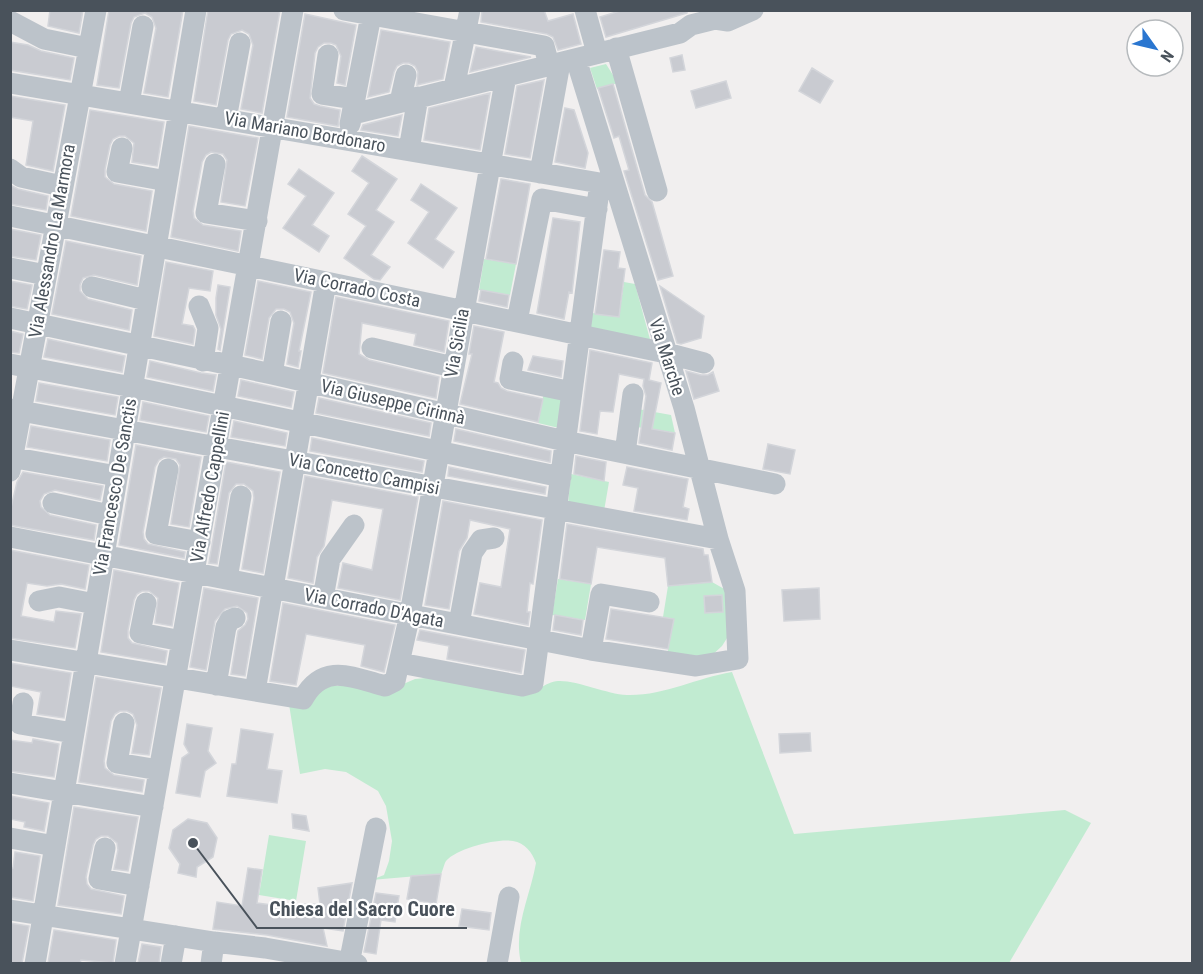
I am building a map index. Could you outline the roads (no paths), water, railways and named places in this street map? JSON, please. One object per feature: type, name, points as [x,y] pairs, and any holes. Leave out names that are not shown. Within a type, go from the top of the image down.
[{"type":"street","name":"Via Alessandro La Marmora","points":[[11,462],[20,366],[37,324],[96,10]]},
{"type":"street","name":"Via Francesco De Sanctis","points":[[35,963],[196,10]]},
{"type":"street","name":"Via Alfredo Cappellini","points":[[125,963],[293,10]]},
{"type":"street","points":[[344,10],[372,13],[465,32]]},
{"type":"street","points":[[454,88],[470,10]]},
{"type":"street","points":[[585,10],[607,51],[657,191]]},
{"type":"street","points":[[347,140],[372,13]]},
{"type":"street","points":[[328,56],[322,94],[354,106],[409,100],[680,33],[691,25],[742,14]]},
{"type":"street","points":[[10,21],[44,39],[88,48]]},
{"type":"street","points":[[129,103],[143,26]]},
{"type":"street","name":"Via Marche","points":[[465,32],[544,46],[562,62],[607,181],[684,408],[718,539],[735,591],[738,659]]},
{"type":"street","points":[[226,119],[240,43]]},
{"type":"street","points":[[540,173],[562,62]]},
{"type":"street","points":[[406,75],[409,100],[409,150]]},
{"type":"street","name":"Via Sicilia","points":[[398,672],[488,164],[506,76]]},
{"type":"street","name":"Via Mariano Bordonaro","points":[[10,83],[540,173],[607,181]]},
{"type":"street","points":[[122,148],[117,172],[167,181]]},
{"type":"street","points":[[214,164],[206,213],[257,221]]},
{"type":"street","points":[[10,169],[21,177],[62,186]]},
{"type":"street","points":[[10,650],[303,699],[309,688],[330,675],[343,675],[385,686],[398,672],[522,686],[533,683],[597,209],[607,181]]},
{"type":"street","points":[[517,321],[542,199],[597,209]]},
{"type":"street","name":"Via Corrado Costa","points":[[10,216],[250,264],[704,363]]},
{"type":"street","points":[[10,268],[46,275]]},
{"type":"street","points":[[255,691],[326,282]]},
{"type":"street","points":[[92,287],[146,300]]},
{"type":"street","points":[[199,306],[208,328],[203,361]]},
{"type":"street","name":"Via Giuseppe Cirinnà","points":[[10,318],[272,374],[565,441],[775,484]]},
{"type":"street","points":[[272,374],[281,321]]},
{"type":"street","points":[[372,348],[453,368]]},
{"type":"street","points":[[513,362],[510,379],[572,392]]},
{"type":"street","points":[[20,366],[132,387],[561,477]]},
{"type":"street","points":[[625,453],[633,394]]},
{"type":"street","name":"Via Concetto Campisi","points":[[16,410],[718,539]]},
{"type":"street","points":[[11,462],[117,476]]},
{"type":"street","points":[[168,469],[156,534],[200,542]]},
{"type":"street","points":[[227,579],[241,496]]},
{"type":"street","points":[[53,503],[110,515]]},
{"type":"street","points":[[323,598],[330,559],[354,525]]},
{"type":"street","name":"Via Corrado D'Agata","points":[[10,537],[591,650],[696,666],[738,659]]},
{"type":"street","points":[[459,624],[472,554],[482,540],[494,538]]},
{"type":"street","points":[[591,650],[601,594],[649,602]]},
{"type":"street","points":[[39,601],[59,597],[94,604]]},
{"type":"street","points":[[146,603],[140,633],[182,641]]},
{"type":"street","points":[[216,685],[226,627],[230,620],[235,618]]},
{"type":"street","points":[[23,703],[20,724],[73,733]]},
{"type":"street","points":[[124,723],[117,763],[159,770]]},
{"type":"street","points":[[10,783],[153,807]]},
{"type":"street","points":[[10,910],[214,942],[264,956],[352,963],[375,828]]},
{"type":"street","points":[[10,838],[55,846]]},
{"type":"street","points":[[105,848],[99,879],[139,886]]},
{"type":"street","points":[[497,963],[509,897]]},
{"type":"street","points":[[171,963],[176,936]]},
{"type":"street","points":[[211,963],[214,942]]},
{"type":"place","name":"Chiesa del Sacro Cuore","points":[[193,843]]}]
